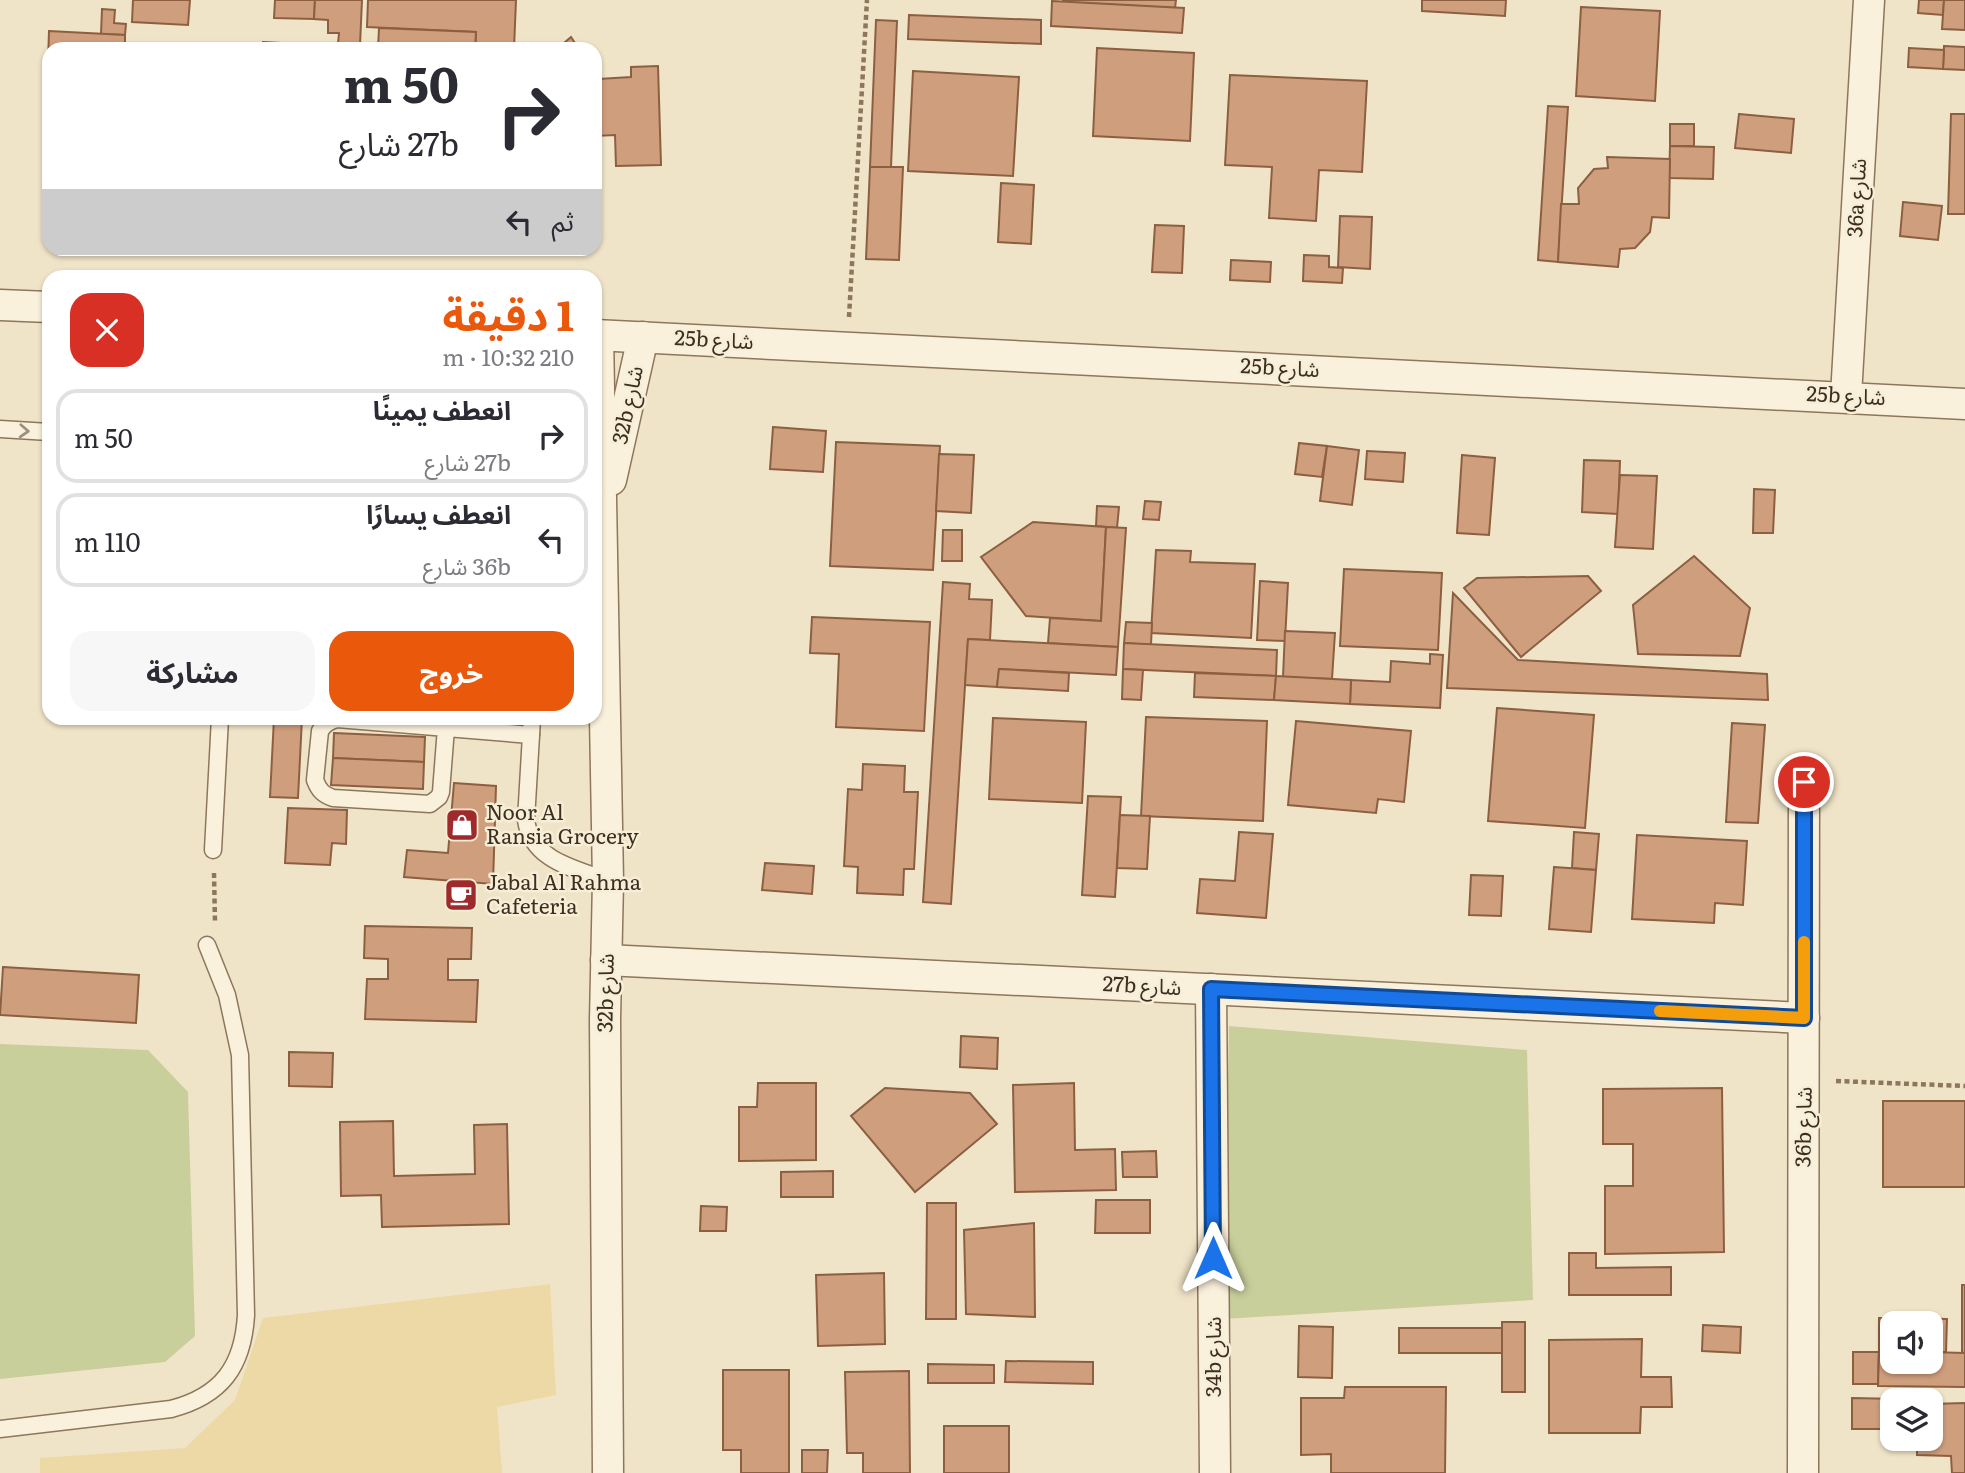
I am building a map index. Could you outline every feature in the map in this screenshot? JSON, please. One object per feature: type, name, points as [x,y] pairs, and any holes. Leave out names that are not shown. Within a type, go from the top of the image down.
[{"type":"street","name":"36a شارع","points":[[1846,396],[1869,0]]},
{"type":"street","points":[[0,305],[42,307]]},
{"type":"street","name":"25b شارع","points":[[602,335],[1965,404]]},
{"type":"street","name":"32b شارع","points":[[608,1473],[605,1020],[608,881],[602,514],[643,337]]},
{"type":"street","name":"36b شارع","points":[[1803,1473],[1804,782]]},
{"type":"street","name":"27b شارع","points":[[606,960],[1804,1018]]},
{"type":"street","name":"34b شارع","points":[[1211,989],[1215,1473]]},
{"type":"lane","points":[[0,429],[42,432]]},
{"type":"lane","points":[[214,850],[220,725]]},
{"type":"lane","points":[[325,725],[320,731],[315,780],[321,793],[334,798],[430,804],[439,797],[446,728]]},
{"type":"lane","points":[[410,725],[531,735]]},
{"type":"lane","points":[[532,725],[526,820],[533,844],[552,859],[608,881]]},
{"type":"lane","points":[[0,1429],[190,1405],[220,1384],[241,1352],[246,1315],[240,1055],[233,1015],[207,945]]},
{"type":"path","points":[[847,347],[867,0]]},
{"type":"path","points":[[214,850],[216,966]]},
{"type":"path","points":[[1805,1080],[1965,1086]]},
{"type":"green space","points":[[1229,1026],[1527,1050],[1533,1300],[1224,1319]]},
{"type":"green space","points":[[0,1044],[148,1050],[188,1092],[195,1336],[165,1362],[0,1379]]},
{"type":"sand","points":[[550,1284],[556,1395],[497,1407],[502,1473],[40,1473],[40,1458],[185,1448],[235,1400],[263,1318]]},
{"type":"building","points":[[133,0],[190,0],[188,25],[132,22]]},
{"type":"building","points":[[275,0],[315,0],[314,19],[274,18]]},
{"type":"building","points":[[315,0],[362,0],[360,42],[338,42],[339,33],[328,33],[328,20],[314,19]]},
{"type":"building","points":[[368,0],[516,0],[514,42],[475,42],[476,32],[367,27]]},
{"type":"building","points":[[1063,0],[1176,0],[1175,8]]},
{"type":"building","points":[[1422,0],[1506,0],[1505,16],[1422,11]]},
{"type":"building","points":[[1919,0],[1944,0],[1943,15],[1918,13]]},
{"type":"building","points":[[1944,0],[1965,0],[1965,30],[1942,29]]},
{"type":"building","points":[[1052,1],[1184,8],[1182,33],[1051,26]]},
{"type":"building","points":[[1581,7],[1660,11],[1655,101],[1576,96]]},
{"type":"building","points":[[102,9],[115,10],[114,23],[126,24],[125,35],[101,34]]},
{"type":"building","points":[[909,15],[1041,20],[1041,44],[908,39]]},
{"type":"building","points":[[876,20],[897,21],[891,167],[870,167]]},
{"type":"building","points":[[379,28],[476,32],[475,42],[378,42]]},
{"type":"building","points":[[49,31],[125,35],[125,42],[49,42]]},
{"type":"building","points":[[1944,46],[1965,47],[1965,70],[1943,69]]},
{"type":"building","points":[[1097,48],[1194,53],[1190,141],[1093,136]]},
{"type":"building","points":[[1909,48],[1944,50],[1943,69],[1908,67]]},
{"type":"building","points":[[658,66],[661,165],[616,166],[615,135],[602,136],[602,79],[631,77],[631,67]]},
{"type":"building","points":[[913,71],[1019,77],[1013,176],[908,171]]},
{"type":"building","points":[[1230,75],[1367,81],[1362,172],[1319,170],[1316,221],[1269,218],[1272,167],[1225,165]]},
{"type":"building","points":[[1548,106],[1568,107],[1558,262],[1538,260]]},
{"type":"building","points":[[1739,114],[1794,119],[1791,153],[1735,148]]},
{"type":"building","points":[[1951,114],[1965,114],[1965,214],[1948,214]]},
{"type":"building","points":[[1670,124],[1694,124],[1694,146],[1670,146]]},
{"type":"building","points":[[1670,146],[1714,147],[1713,179],[1669,178]]},
{"type":"building","points":[[1607,157],[1670,159],[1669,218],[1652,217],[1650,232],[1635,248],[1620,249],[1618,267],[1558,262],[1561,204],[1579,204],[1578,188],[1594,169],[1608,168]]},
{"type":"building","points":[[870,167],[903,167],[899,260],[866,259]]},
{"type":"building","points":[[1001,183],[1034,185],[1031,244],[998,242]]},
{"type":"building","points":[[1903,202],[1942,206],[1938,240],[1900,236]]},
{"type":"building","points":[[1340,216],[1372,217],[1370,269],[1338,267]]},
{"type":"building","points":[[1155,225],[1184,226],[1182,273],[1152,272]]},
{"type":"building","points":[[1304,255],[1329,256],[1329,267],[1343,268],[1342,283],[1303,281]]},
{"type":"building","points":[[1231,260],[1271,262],[1270,282],[1230,280]]},
{"type":"building","points":[[773,427],[826,431],[823,472],[770,469]]},
{"type":"building","points":[[836,442],[940,446],[933,570],[830,566]]},
{"type":"building","points":[[1299,443],[1327,446],[1322,477],[1295,474]]},
{"type":"building","points":[[1327,446],[1359,450],[1352,505],[1320,501]]},
{"type":"building","points":[[1367,451],[1405,453],[1403,482],[1365,479]]},
{"type":"building","points":[[939,454],[974,455],[971,513],[936,511]]},
{"type":"building","points":[[1462,455],[1495,458],[1489,535],[1457,533]]},
{"type":"building","points":[[1584,460],[1620,461],[1618,514],[1582,512]]},
{"type":"building","points":[[1620,475],[1657,476],[1653,549],[1615,547]]},
{"type":"building","points":[[1754,489],[1775,490],[1773,533],[1753,533]]},
{"type":"building","points":[[1145,501],[1161,502],[1159,520],[1143,519]]},
{"type":"building","points":[[1097,506],[1119,507],[1117,528],[1096,526]]},
{"type":"building","points":[[1033,522],[1106,527],[1101,621],[1026,616],[981,557]]},
{"type":"building","points":[[1106,527],[1126,528],[1118,647],[1048,643],[1050,618],[1101,621]]},
{"type":"building","points":[[943,530],[962,530],[962,561],[942,561]]},
{"type":"building","points":[[1156,550],[1191,551],[1190,562],[1255,564],[1251,638],[1151,633]]},
{"type":"building","points":[[1694,556],[1750,608],[1740,656],[1638,654],[1633,605]]},
{"type":"building","points":[[1344,569],[1442,573],[1438,650],[1340,646]]},
{"type":"building","points":[[1588,576],[1601,591],[1521,657],[1464,588],[1477,578]]},
{"type":"building","points":[[1260,581],[1288,583],[1285,641],[1257,640]]},
{"type":"building","points":[[943,582],[970,584],[969,599],[992,600],[990,640],[968,639],[951,904],[923,902]]},
{"type":"building","points":[[1453,593],[1518,660],[1767,674],[1768,700],[1447,688]]},
{"type":"building","points":[[812,617],[930,622],[924,731],[836,727],[839,654],[810,653]]},
{"type":"building","points":[[1126,622],[1152,623],[1151,645],[1124,643]]},
{"type":"building","points":[[1285,631],[1335,633],[1332,679],[1283,677]]},
{"type":"building","points":[[968,639],[1118,647],[1116,675],[999,669],[997,687],[965,685]]},
{"type":"building","points":[[1124,643],[1277,650],[1276,676],[1123,669]]},
{"type":"building","points":[[1430,654],[1443,655],[1440,708],[1350,704],[1351,680],[1390,682],[1391,661],[1430,664]]},
{"type":"building","points":[[999,669],[1069,673],[1068,691],[997,687]]},
{"type":"building","points":[[1123,669],[1143,670],[1141,700],[1122,699]]},
{"type":"building","points":[[1195,673],[1276,676],[1274,700],[1194,697]]},
{"type":"building","points":[[1276,676],[1351,680],[1350,704],[1274,700]]},
{"type":"building","points":[[1497,708],[1594,715],[1585,828],[1488,821]]},
{"type":"building","points":[[1146,717],[1267,721],[1263,821],[1141,816]]},
{"type":"building","points":[[993,718],[1086,722],[1082,803],[989,799]]},
{"type":"building","points":[[1296,721],[1411,731],[1404,802],[1378,799],[1376,813],[1288,805]]},
{"type":"building","points":[[1732,723],[1765,725],[1758,823],[1726,822]]},
{"type":"building","points":[[274,725],[302,725],[298,798],[270,797]]},
{"type":"building","points":[[334,733],[425,737],[424,762],[333,758]]},
{"type":"building","points":[[333,758],[424,762],[423,789],[331,785]]},
{"type":"building","points":[[863,764],[905,766],[904,792],[918,792],[914,869],[904,869],[903,895],[857,893],[858,867],[844,866],[848,789],[862,790]]},
{"type":"building","points":[[454,783],[496,786],[493,884],[404,877],[407,850],[448,853]]},
{"type":"building","points":[[1088,796],[1121,797],[1115,897],[1082,895]]},
{"type":"building","points":[[288,808],[347,810],[346,844],[332,843],[330,865],[285,863]]},
{"type":"building","points":[[1120,815],[1150,816],[1147,869],[1117,868]]},
{"type":"building","points":[[1239,832],[1273,834],[1266,918],[1197,913],[1200,879],[1235,881]]},
{"type":"building","points":[[1574,832],[1599,834],[1596,870],[1572,868]]},
{"type":"building","points":[[1637,835],[1747,841],[1743,905],[1715,903],[1714,923],[1632,919]]},
{"type":"building","points":[[765,863],[814,866],[812,894],[762,890]]},
{"type":"building","points":[[1554,867],[1596,870],[1591,932],[1549,929]]},
{"type":"building","points":[[1471,875],[1503,876],[1501,916],[1469,915]]},
{"type":"building","points":[[365,926],[472,928],[471,959],[448,959],[448,980],[478,980],[476,1022],[365,1019],[367,979],[388,979],[388,959],[364,958]]},
{"type":"building","points":[[3,967],[139,975],[136,1023],[0,1015]]},
{"type":"building","points":[[961,1036],[998,1038],[997,1069],[960,1067]]},
{"type":"building","points":[[289,1052],[333,1053],[332,1087],[289,1086]]},
{"type":"building","points":[[758,1083],[816,1083],[816,1160],[739,1161],[739,1107],[757,1107]]},
{"type":"building","points":[[1074,1083],[1075,1150],[1115,1149],[1116,1190],[1015,1192],[1013,1085]]},
{"type":"building","points":[[885,1088],[970,1093],[997,1124],[915,1192],[851,1116]]},
{"type":"building","points":[[1722,1088],[1724,1252],[1605,1254],[1605,1186],[1633,1186],[1633,1144],[1603,1144],[1603,1089]]},
{"type":"building","points":[[1883,1101],[1965,1101],[1965,1187],[1883,1187]]},
{"type":"building","points":[[393,1121],[394,1176],[475,1174],[474,1125],[507,1124],[509,1224],[382,1227],[381,1195],[341,1196],[340,1122]]},
{"type":"building","points":[[1156,1151],[1157,1177],[1123,1177],[1122,1152]]},
{"type":"building","points":[[833,1171],[833,1197],[781,1197],[781,1172]]},
{"type":"building","points":[[1096,1200],[1150,1200],[1150,1233],[1095,1233]]},
{"type":"building","points":[[927,1203],[956,1203],[956,1319],[926,1319]]},
{"type":"building","points":[[701,1206],[727,1207],[726,1231],[700,1231]]},
{"type":"building","points":[[1034,1223],[1035,1317],[966,1314],[964,1230]]},
{"type":"building","points":[[1569,1253],[1596,1253],[1596,1268],[1671,1267],[1671,1295],[1569,1295]]},
{"type":"building","points":[[884,1273],[885,1344],[818,1346],[816,1275]]},
{"type":"building","points":[[1962,1285],[1965,1285],[1965,1353],[1962,1353]]},
{"type":"building","points":[[1879,1318],[1880,1318],[1880,1352]]},
{"type":"building","points":[[1943,1319],[1947,1319],[1946,1352],[1943,1352]]},
{"type":"building","points":[[1502,1322],[1525,1322],[1525,1392],[1502,1392]]},
{"type":"building","points":[[1703,1325],[1741,1327],[1740,1353],[1702,1351]]},
{"type":"building","points":[[1299,1326],[1333,1327],[1332,1378],[1298,1377]]},
{"type":"building","points":[[1399,1328],[1502,1328],[1502,1353],[1399,1353]]},
{"type":"building","points":[[1642,1339],[1641,1377],[1671,1377],[1672,1407],[1641,1407],[1640,1433],[1549,1433],[1549,1340]]},
{"type":"building","points":[[1853,1352],[1879,1352],[1878,1384],[1853,1384]]},
{"type":"building","points":[[1879,1352],[1880,1374],[1943,1374],[1943,1352],[1965,1353],[1965,1387],[1878,1386]]},
{"type":"building","points":[[1006,1361],[1093,1362],[1093,1384],[1005,1382]]},
{"type":"building","points":[[928,1364],[994,1365],[994,1383],[928,1383]]},
{"type":"building","points":[[723,1370],[789,1370],[789,1473],[741,1473],[741,1450],[723,1450]]},
{"type":"building","points":[[909,1371],[910,1473],[863,1473],[863,1453],[847,1453],[845,1372]]},
{"type":"building","points":[[1345,1387],[1446,1387],[1445,1473],[1331,1473],[1331,1454],[1301,1455],[1301,1398],[1344,1398]]},
{"type":"building","points":[[1852,1398],[1880,1399],[1880,1429],[1852,1429]]},
{"type":"building","points":[[1965,1403],[1965,1473],[1952,1473],[1951,1456],[1917,1455],[1917,1451],[1943,1451],[1943,1404]]},
{"type":"building","points":[[944,1426],[1009,1426],[1009,1473],[944,1473]]},
{"type":"building","points":[[802,1450],[828,1450],[827,1473],[802,1473]]},
{"type":"slow traffic","points":[[1660,1011],[1804,1018],[1804,942]]},
{"type":"place","name":"Noor Al Ransia Grocery","points":[[462,825]]},
{"type":"place","name":"Jabal Al Rahma Cafeteria","points":[[461,895]]},
{"type":"route","points":[[1213,1258],[1211,989],[1804,1018],[1804,782]]}]
